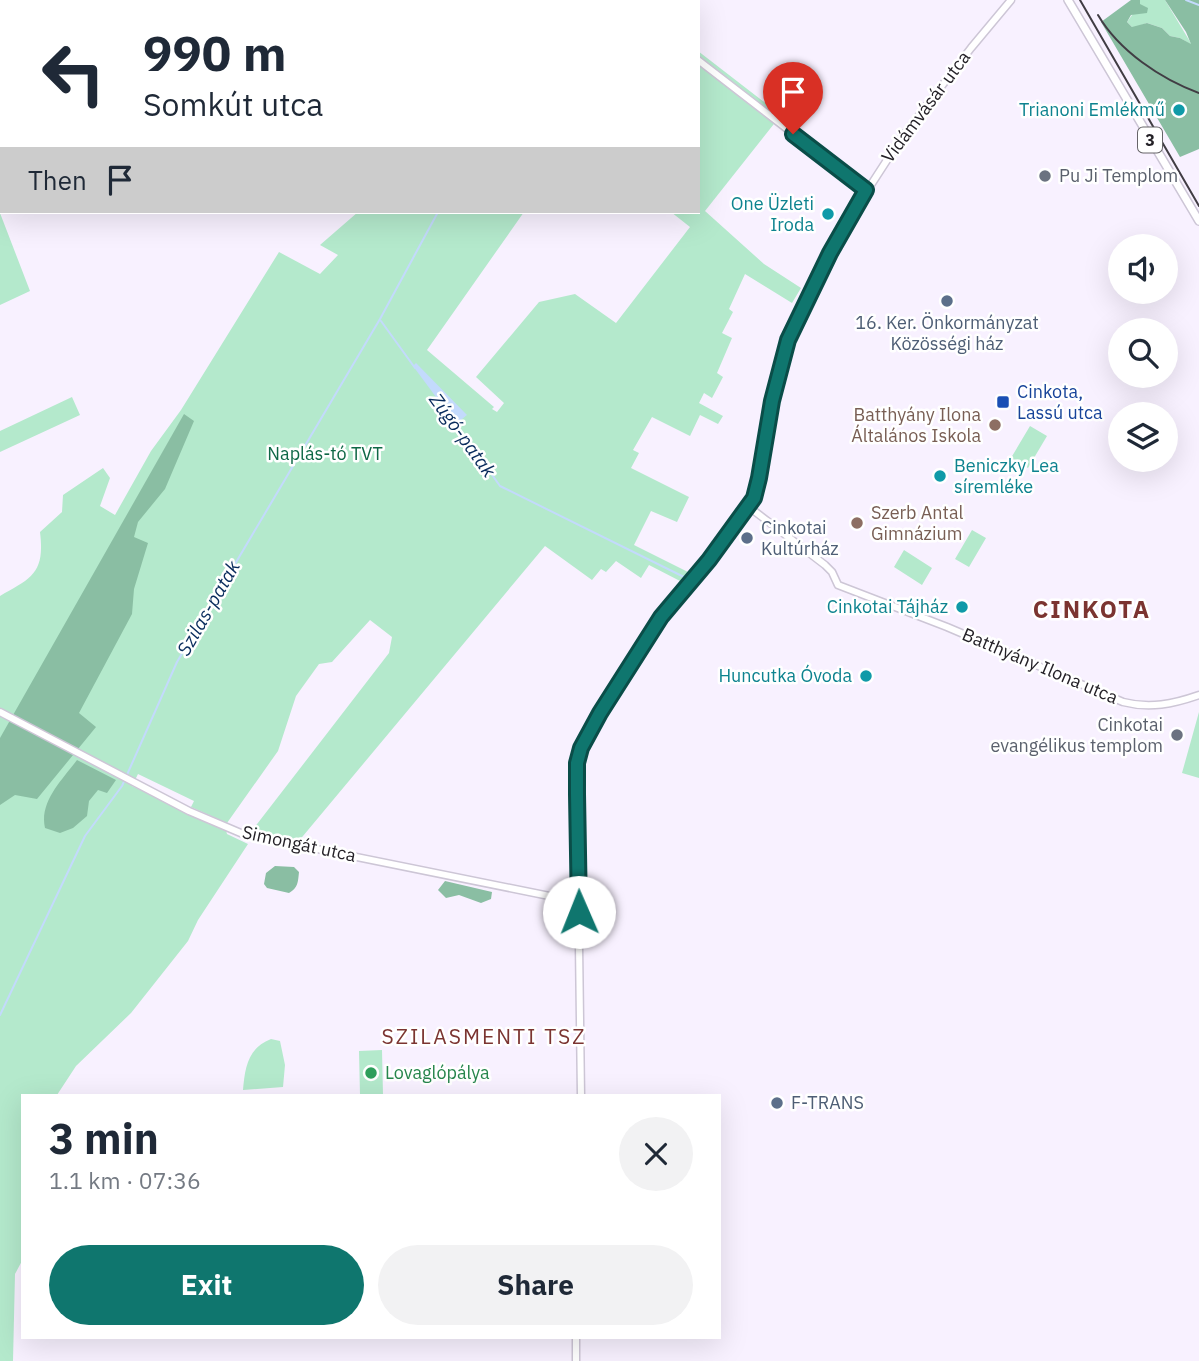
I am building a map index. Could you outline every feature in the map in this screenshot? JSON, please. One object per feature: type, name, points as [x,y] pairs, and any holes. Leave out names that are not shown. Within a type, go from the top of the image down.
[{"type":"main road","name":"Vidámvásár utca","points":[[581,1094],[577,763],[581,748],[661,617],[709,560],[748,507],[757,488],[772,401],[788,340],[830,253],[866,190],[919,114],[1011,0]]},
{"type":"main road","name":"3","points":[[1068,0],[1199,221]]},
{"type":"main road","points":[[700,62],[866,190]]},
{"type":"main road","name":"Batthyány Ilona utca","points":[[748,507],[825,565],[838,585],[959,632],[1115,699],[1140,706],[1160,705],[1199,695]]},
{"type":"main road","name":"Simongát utca","points":[[0,712],[221,826],[269,841],[579,902]]},
{"type":"main road","points":[[576,1339],[576,1361]]},
{"type":"green space","points":[[1131,0],[1140,0],[1140,4],[1148,8],[1147,13],[1131,15],[1127,22],[1132,27],[1147,23],[1191,44],[1165,0],[1199,0],[1199,149],[1180,157],[1101,22]]},
{"type":"green space","points":[[1140,0],[1165,0],[1192,45],[1147,23],[1133,28],[1127,22]]},
{"type":"green space","name":"Naplás-tó TVT","points":[[700,53],[781,115],[705,211],[764,264],[801,288],[792,303],[745,274],[729,309],[733,312],[722,333],[732,338],[717,373],[723,377],[712,398],[704,393],[699,403],[723,416],[718,424],[700,415],[690,436],[652,417],[633,450],[639,453],[631,468],[689,497],[677,522],[651,511],[634,545],[688,572],[680,581],[649,565],[641,578],[616,561],[606,572],[601,569],[592,580],[545,546],[298,842],[251,832],[389,653],[392,637],[370,620],[332,662],[319,664],[296,696],[278,751],[227,823],[191,807],[194,801],[138,774],[132,786],[226,830],[227,834],[248,844],[198,920],[188,941],[131,1013],[76,1066],[58,1094],[21,1094],[21,1263],[15,1274],[13,1361],[0,1361],[0,596],[34,573],[40,557],[40,532],[62,512],[63,495],[103,468],[110,478],[100,506],[115,515],[151,451],[181,410],[279,252],[320,274],[338,255],[320,245],[356,214],[523,214],[427,350],[497,412],[504,403],[476,377],[539,302],[575,294],[616,323],[690,227],[674,214],[700,214]],"holes":[[[184,415],[22,708],[9,724]]]},
{"type":"green space","points":[[0,214],[0,214],[30,291],[0,305]]},
{"type":"green space","points":[[72,397],[80,415],[0,452],[0,431]]},
{"type":"green space","points":[[184,414],[194,421],[165,489],[138,522],[134,537],[148,543],[134,589],[132,614],[79,713],[96,727],[37,799],[15,795],[0,805],[0,738]]},
{"type":"green space","points":[[1030,426],[1047,436],[1028,468],[1011,458]]},
{"type":"green space","points":[[972,530],[986,538],[969,567],[955,559]]},
{"type":"green space","points":[[904,550],[932,568],[922,585],[894,567]]},
{"type":"green space","points":[[1199,712],[1199,778],[1182,773]]},
{"type":"green space","points":[[77,760],[116,780],[107,793],[98,790],[89,801],[87,816],[73,828],[60,833],[45,828],[45,809],[49,800]]},
{"type":"green space","points":[[275,866],[294,867],[299,872],[296,887],[289,893],[267,888],[264,884],[266,873]]},
{"type":"green space","points":[[445,881],[492,892],[491,899],[481,903],[459,895],[446,898],[438,890]]},
{"type":"green space","points":[[271,1039],[280,1041],[285,1065],[283,1087],[243,1090],[249,1059],[257,1048]]},
{"type":"green space","name":"Lovaglópálya","points":[[382,1050],[383,1094],[360,1094],[359,1051]]},
{"type":"water","points":[[416,363],[467,415],[456,424],[413,366]]},
{"type":"waterway","points":[[1186,0],[1199,5]]},
{"type":"waterway","name":"Szilas-patak","points":[[0,1015],[85,836],[122,786],[177,662],[380,319],[437,214]]},
{"type":"waterway","name":"Zúgó-patak","points":[[381,321],[415,368]]},
{"type":"waterway","name":"Zúgó-patak","points":[[455,423],[500,486],[684,577]]},
{"type":"tram line","points":[[1080,0],[1199,206]]},
{"type":"tram line","points":[[1098,15],[1129,52],[1156,72],[1199,93]]},
{"type":"place","name":"Trianoni Emlékmű","points":[[1179,110]]},
{"type":"place","name":"Pu Ji Templom","points":[[1045,176]]},
{"type":"place","name":"One Üzleti Iroda","points":[[828,214]]},
{"type":"place","name":"16. Ker. Önkormányzat Közösségi ház","points":[[947,301]]},
{"type":"place","name":"Cinkota, Lassú utca","points":[[1003,402]]},
{"type":"place","name":"Batthyány Ilona Általános Iskola","points":[[995,425]]},
{"type":"place","name":"Beniczky Lea síremléke","points":[[940,476]]},
{"type":"place","name":"Szerb Antal Gimnázium","points":[[857,523]]},
{"type":"place","name":"Cinkotai Kultúrház","points":[[747,538]]},
{"type":"place","name":"Cinkotai Tájház","points":[[962,607]]},
{"type":"place","name":"Huncutka Óvoda","points":[[866,676]]},
{"type":"place","name":"Cinkotai evangélikus templom","points":[[1177,735]]},
{"type":"place","name":"Lovaglópálya","points":[[371,1073]]},
{"type":"place","name":"F-TRANS","points":[[777,1103]]},
{"type":"district","name":"CINKOTA","points":[[1092,610]]},
{"type":"district","name":"SZILASMENTI TSZ","points":[[484,1037]]},
{"type":"route","points":[[579,912],[577,763],[581,748],[600,713],[669,605],[709,560],[754,498],[772,401],[788,340],[830,253],[866,190],[793,134]]}]
